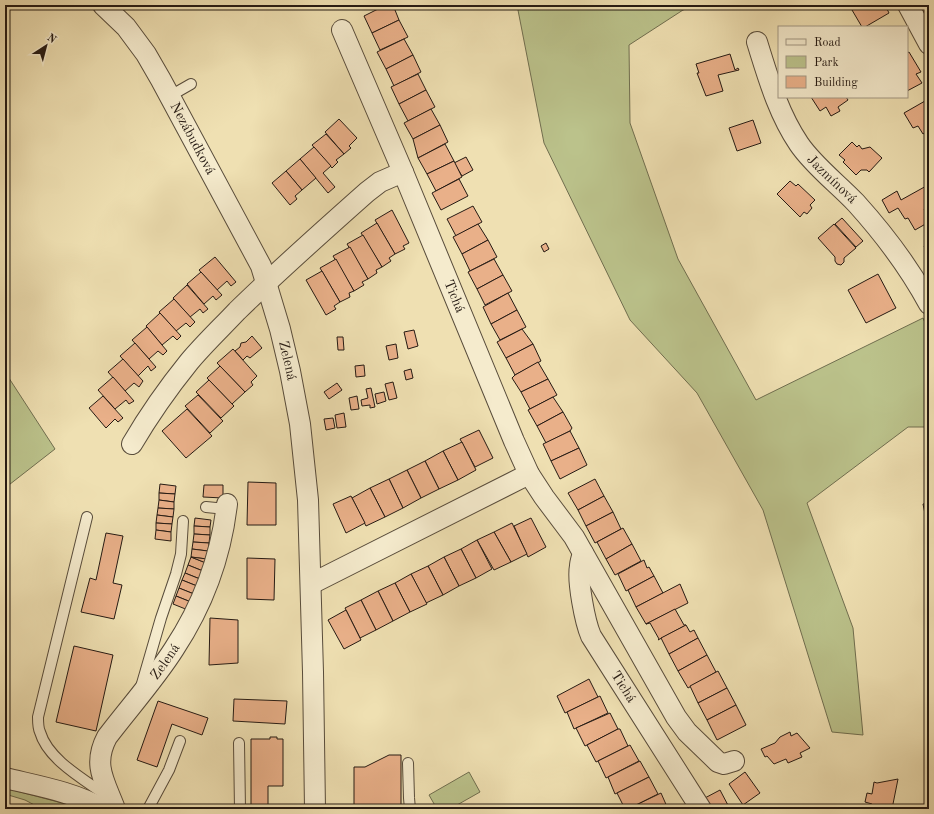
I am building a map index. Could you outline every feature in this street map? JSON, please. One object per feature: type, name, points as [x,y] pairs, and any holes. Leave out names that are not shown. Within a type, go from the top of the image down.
[{"type":"street","name":"Nezábudková","points":[[103,5],[126,27],[146,54],[261,266],[267,282]]},
{"type":"street","points":[[908,5],[929,44]]},
{"type":"street","name":"Tichá","points":[[342,30],[529,474],[574,537],[676,717],[687,732],[718,762],[724,764],[734,761]]},
{"type":"street","name":"Jazmínová","points":[[757,42],[778,107],[788,128],[799,145],[812,160],[855,202],[873,223],[908,269],[929,304]]},
{"type":"street","points":[[132,444],[146,420],[167,390],[189,361],[212,336],[267,282],[367,192],[380,182],[403,172]]},
{"type":"street","name":"Zelená","points":[[267,282],[289,364],[298,409],[304,456],[308,500],[315,809]]},
{"type":"street","points":[[310,584],[529,474]]},
{"type":"street","name":"Zelená","points":[[110,806],[100,771],[100,754],[107,737],[174,651],[187,629],[212,574],[219,552],[226,506]]},
{"type":"street","name":"Tichá","points":[[583,554],[579,577],[587,627],[591,636],[701,809]]},
{"type":"street","points":[[5,778],[110,806]]},
{"type":"lane","points":[[170,96],[191,84]]},
{"type":"lane","points":[[206,507],[226,506]]},
{"type":"lane","points":[[87,517],[38,717],[40,732],[48,748],[110,806]]},
{"type":"lane","points":[[139,696],[146,665],[176,574],[181,554],[183,521]]},
{"type":"lane","points":[[148,809],[169,770],[180,741]]},
{"type":"lane","points":[[239,742],[240,809]]},
{"type":"lane","points":[[408,763],[410,809]]},
{"type":"green space","points":[[517,5],[699,5],[683,10],[629,45],[630,123],[678,259],[756,400],[923,318],[929,332],[929,427],[908,427],[807,503],[853,628],[863,735],[832,732],[763,510],[697,393],[630,320],[544,143]]},
{"type":"green space","points":[[5,372],[55,449],[5,488]]},
{"type":"green space","points":[[469,772],[480,792],[450,809],[437,809],[429,795]]},
{"type":"green space","points":[[5,788],[84,809],[42,809],[25,800],[5,794]]},
{"type":"building","points":[[386,5],[393,5],[399,20],[372,33],[364,16]]},
{"type":"building","points":[[854,5],[885,5],[889,13],[867,26],[861,26],[852,10],[856,8]]},
{"type":"building","points":[[399,20],[408,37],[380,50],[372,33]]},
{"type":"building","points":[[404,39],[413,55],[386,69],[377,52]]},
{"type":"building","points":[[908,52],[921,72],[916,74],[922,83],[908,90]]},
{"type":"building","points":[[730,54],[735,70],[738,68],[739,70],[718,75],[723,91],[706,96],[697,73],[699,73],[696,64]]},
{"type":"building","points":[[413,55],[421,72],[394,86],[386,69]]},
{"type":"building","points":[[418,74],[426,90],[399,104],[391,87]]},
{"type":"building","points":[[426,90],[435,107],[408,121],[399,104]]},
{"type":"building","points":[[812,98],[847,98],[848,100],[838,107],[840,111],[831,116],[826,107],[820,111]]},
{"type":"building","points":[[925,101],[929,108],[929,130],[923,134],[918,126],[913,128],[904,113]]},
{"type":"building","points":[[431,109],[440,125],[413,139],[404,123]]},
{"type":"building","points":[[339,119],[357,138],[349,146],[351,148],[344,154],[325,132]]},
{"type":"building","points":[[753,120],[761,143],[737,151],[729,128]]},
{"type":"building","points":[[440,125],[448,142],[418,158],[413,139]]},
{"type":"building","points":[[326,134],[344,154],[336,160],[338,162],[332,168],[312,145]]},
{"type":"building","points":[[852,142],[857,147],[859,145],[862,149],[870,147],[882,158],[869,172],[867,170],[861,170],[856,175],[843,162],[845,160],[839,155]]},
{"type":"building","points":[[445,144],[454,161],[427,174],[418,158]]},
{"type":"building","points":[[314,147],[331,166],[323,173],[335,187],[328,193],[300,159]]},
{"type":"building","points":[[466,157],[473,170],[462,176],[454,163]]},
{"type":"building","points":[[300,159],[316,178],[302,190],[286,171]]},
{"type":"building","points":[[454,161],[462,177],[436,191],[427,174]]},
{"type":"building","points":[[286,171],[302,190],[295,196],[297,199],[290,205],[272,183]]},
{"type":"building","points":[[459,179],[468,196],[441,210],[432,193]]},
{"type":"building","points":[[790,181],[796,186],[798,184],[815,200],[810,205],[812,208],[807,214],[804,212],[800,217],[777,194]]},
{"type":"building","points":[[928,185],[929,206],[924,209],[929,217],[929,222],[915,230],[908,218],[905,219],[898,208],[889,213],[882,200],[897,191],[901,200]]},
{"type":"building","points":[[473,206],[482,222],[456,236],[447,219]]},
{"type":"building","points":[[392,210],[409,243],[403,246],[405,249],[395,254],[375,220]]},
{"type":"building","points":[[842,218],[863,241],[856,247],[835,224]]},
{"type":"building","points":[[377,223],[395,254],[389,258],[391,261],[382,267],[361,233]]},
{"type":"building","points":[[478,224],[488,240],[462,254],[453,237]]},
{"type":"building","points":[[834,224],[856,248],[844,258],[844,262],[841,265],[837,264],[835,257],[818,238]]},
{"type":"building","points":[[363,235],[382,267],[376,270],[377,273],[368,279],[347,244]]},
{"type":"building","points":[[488,240],[497,257],[470,271],[462,254]]},
{"type":"building","points":[[546,243],[549,249],[544,252],[541,246]]},
{"type":"building","points":[[929,243],[929,255],[924,246]]},
{"type":"building","points":[[350,247],[368,279],[362,282],[364,285],[354,291],[333,256]]},
{"type":"building","points":[[215,257],[236,282],[231,286],[227,281],[217,290],[199,270]]},
{"type":"building","points":[[336,259],[354,291],[349,293],[350,297],[340,302],[320,268]]},
{"type":"building","points":[[494,259],[503,275],[477,289],[468,272]]},
{"type":"building","points":[[322,271],[340,302],[334,306],[336,309],[326,315],[306,280]]},
{"type":"building","points":[[201,272],[222,295],[216,300],[213,296],[204,304],[187,284]]},
{"type":"building","points":[[878,274],[896,308],[866,323],[848,290]]},
{"type":"building","points":[[503,275],[512,291],[485,305],[477,289]]},
{"type":"building","points":[[187,285],[208,309],[203,313],[200,309],[190,317],[173,298]]},
{"type":"building","points":[[508,293],[517,310],[491,324],[483,307]]},
{"type":"building","points":[[174,299],[195,322],[190,327],[186,323],[176,331],[159,312]]},
{"type":"building","points":[[517,310],[526,327],[500,340],[491,324]]},
{"type":"building","points":[[160,313],[181,336],[177,340],[173,336],[162,345],[146,326]]},
{"type":"building","points":[[147,327],[167,351],[163,355],[158,351],[149,359],[132,340]]},
{"type":"building","points":[[522,329],[533,344],[506,358],[497,342]]},
{"type":"building","points":[[414,330],[418,346],[408,349],[404,332]]},
{"type":"building","points":[[252,336],[262,348],[250,358],[247,356],[243,360],[235,351],[240,347],[241,343],[246,342]]},
{"type":"building","points":[[337,337],[343,337],[344,350],[338,350]]},
{"type":"building","points":[[135,343],[156,367],[151,371],[148,366],[138,376],[120,356]]},
{"type":"building","points":[[396,344],[398,358],[389,360],[386,346]]},
{"type":"building","points":[[533,344],[541,361],[515,375],[506,358]]},
{"type":"building","points":[[233,349],[257,376],[251,382],[253,385],[245,392],[217,363]]},
{"type":"building","points":[[123,359],[143,381],[139,387],[134,383],[125,391],[108,372]]},
{"type":"building","points":[[538,362],[548,379],[521,392],[512,378]]},
{"type":"building","points":[[364,365],[365,376],[356,377],[355,366]]},
{"type":"building","points":[[220,366],[245,392],[232,404],[207,378]]},
{"type":"building","points":[[411,369],[413,378],[406,380],[404,371]]},
{"type":"building","points":[[113,377],[134,401],[129,404],[126,400],[115,409],[98,390]]},
{"type":"building","points":[[548,379],[557,395],[530,409],[521,392]]},
{"type":"building","points":[[209,380],[234,406],[221,418],[196,392]]},
{"type":"building","points":[[393,382],[397,398],[389,400],[385,384]]},
{"type":"building","points":[[337,383],[342,390],[329,399],[324,392]]},
{"type":"building","points":[[371,388],[375,407],[370,408],[370,405],[362,406],[361,400],[368,398],[366,389]]},
{"type":"building","points":[[384,392],[386,401],[377,404],[375,394]]},
{"type":"building","points":[[198,395],[223,421],[210,433],[185,406]]},
{"type":"building","points":[[103,396],[123,418],[118,422],[115,419],[106,428],[89,408]]},
{"type":"building","points":[[357,396],[359,409],[351,410],[349,398]]},
{"type":"building","points":[[553,397],[563,412],[537,426],[528,410]]},
{"type":"building","points":[[187,409],[212,436],[186,458],[162,431]]},
{"type":"building","points":[[563,412],[572,428],[570,431],[546,443],[537,426]]},
{"type":"building","points":[[344,413],[346,427],[337,428],[335,415]]},
{"type":"building","points":[[333,418],[335,428],[326,430],[324,419]]},
{"type":"building","points":[[479,430],[493,458],[475,467],[460,439]]},
{"type":"building","points":[[570,431],[579,448],[551,461],[543,444]]},
{"type":"building","points":[[462,442],[476,470],[458,480],[443,451]]},
{"type":"building","points":[[579,448],[587,465],[560,479],[551,461]]},
{"type":"building","points":[[926,450],[929,450],[929,476],[928,476]]},
{"type":"building","points":[[443,451],[458,480],[439,489],[425,461]]},
{"type":"building","points":[[425,461],[439,489],[421,498],[407,470]]},
{"type":"building","points":[[407,470],[421,498],[403,508],[389,479]]},
{"type":"building","points":[[389,479],[403,508],[385,517],[370,488]]},
{"type":"building","points":[[595,479],[604,496],[578,510],[568,493]]},
{"type":"building","points":[[248,482],[276,483],[276,525],[247,525]]},
{"type":"building","points":[[160,484],[176,486],[175,494],[159,493]]},
{"type":"building","points":[[204,485],[223,485],[223,498],[203,497]]},
{"type":"building","points":[[370,488],[385,517],[366,526],[352,498]]},
{"type":"building","points":[[159,493],[175,494],[174,502],[159,500]]},
{"type":"building","points":[[351,496],[365,523],[346,533],[333,504]]},
{"type":"building","points":[[604,496],[613,512],[586,526],[578,510]]},
{"type":"building","points":[[159,500],[174,502],[174,509],[158,508]]},
{"type":"building","points":[[929,503],[929,533],[923,504]]},
{"type":"building","points":[[158,508],[174,509],[173,517],[157,515]]},
{"type":"building","points":[[613,512],[621,529],[595,543],[586,526]]},
{"type":"building","points":[[157,515],[173,517],[172,524],[156,523]]},
{"type":"building","points":[[195,518],[211,520],[210,527],[194,526]]},
{"type":"building","points":[[531,518],[546,547],[528,557],[514,526]]},
{"type":"building","points":[[156,523],[172,524],[171,532],[156,530]]},
{"type":"building","points":[[512,523],[527,554],[511,562],[494,532]]},
{"type":"building","points":[[194,526],[210,527],[210,535],[194,534]]},
{"type":"building","points":[[623,528],[632,544],[606,559],[597,542]]},
{"type":"building","points":[[156,530],[171,532],[171,541],[155,539]]},
{"type":"building","points":[[494,532],[511,562],[494,570],[477,540]]},
{"type":"building","points":[[106,533],[123,536],[113,583],[122,585],[114,619],[81,612],[90,578],[96,580]]},
{"type":"building","points":[[194,534],[210,535],[209,543],[193,542]]},
{"type":"building","points":[[477,540],[492,569],[476,578],[461,549]]},
{"type":"building","points":[[193,542],[209,543],[208,551],[192,549]]},
{"type":"building","points":[[632,544],[641,561],[615,575],[606,559]]},
{"type":"building","points":[[927,545],[929,545],[929,566],[928,566]]},
{"type":"building","points":[[192,549],[208,551],[207,559],[191,557]]},
{"type":"building","points":[[461,549],[476,578],[459,586],[444,557]]},
{"type":"building","points":[[191,557],[206,563],[203,571],[188,565]]},
{"type":"building","points":[[191,557],[207,559],[206,563]]},
{"type":"building","points":[[444,557],[459,586],[443,595],[428,566]]},
{"type":"building","points":[[247,558],[275,559],[274,600],[247,599]]},
{"type":"building","points":[[644,560],[647,568],[649,567],[654,576],[626,591],[618,574]]},
{"type":"building","points":[[188,565],[203,571],[200,579],[185,573]]},
{"type":"building","points":[[428,566],[443,595],[426,603],[411,574]]},
{"type":"building","points":[[185,573],[200,579],[197,586],[182,580]]},
{"type":"building","points":[[411,574],[427,604],[410,612],[395,583]]},
{"type":"building","points":[[654,576],[663,593],[636,607],[628,590]]},
{"type":"building","points":[[182,580],[197,586],[194,594],[179,588]]},
{"type":"building","points":[[395,583],[410,612],[393,621],[378,591]]},
{"type":"building","points":[[680,584],[688,603],[646,624],[636,607]]},
{"type":"building","points":[[179,588],[194,594],[191,602],[176,596]]},
{"type":"building","points":[[378,591],[393,621],[376,630],[361,600]]},
{"type":"building","points":[[176,596],[191,602],[188,610],[173,604]]},
{"type":"building","points":[[361,600],[376,630],[360,638],[345,608]]},
{"type":"building","points":[[675,609],[684,625],[686,625],[658,640],[659,639],[650,623],[646,624]]},
{"type":"building","points":[[346,610],[361,640],[344,649],[328,620]]},
{"type":"building","points":[[210,618],[238,620],[238,663],[209,665]]},
{"type":"building","points":[[686,625],[690,632],[694,630],[698,638],[669,654],[661,638]]},
{"type":"building","points":[[698,638],[707,655],[678,671],[669,654]]},
{"type":"building","points":[[74,646],[113,655],[96,731],[56,722]]},
{"type":"building","points":[[707,655],[716,672],[688,688],[678,671]]},
{"type":"building","points":[[718,671],[727,688],[698,703],[690,686]]},
{"type":"building","points":[[589,679],[598,697],[565,713],[557,696]]},
{"type":"building","points":[[727,688],[736,705],[707,720],[698,703]]},
{"type":"building","points":[[600,696],[608,713],[574,729],[567,712]]},
{"type":"building","points":[[234,699],[287,701],[285,724],[233,721]]},
{"type":"building","points":[[158,701],[208,718],[202,735],[172,724],[157,767],[137,760]]},
{"type":"building","points":[[736,705],[746,725],[717,740],[707,720]]},
{"type":"building","points":[[610,713],[618,729],[585,746],[576,728]]},
{"type":"building","points":[[620,729],[628,746],[596,762],[587,745]]},
{"type":"building","points":[[790,732],[791,736],[797,733],[810,748],[800,753],[802,757],[788,763],[786,759],[774,764],[767,756],[765,757],[761,749],[775,743],[780,737]]},
{"type":"building","points":[[270,737],[283,739],[283,786],[268,786],[268,809],[251,809],[251,739],[270,739]]},
{"type":"building","points":[[630,745],[639,761],[606,778],[598,761]]},
{"type":"building","points":[[389,755],[401,755],[401,809],[354,809],[354,767],[365,767]]},
{"type":"building","points":[[640,761],[649,777],[615,794],[608,777]]},
{"type":"building","points":[[745,772],[760,793],[743,805],[729,784]]},
{"type":"building","points":[[649,777],[658,794],[628,809],[625,809],[617,793]]},
{"type":"building","points":[[898,779],[892,809],[871,809],[872,804],[865,802],[867,793],[872,794],[874,782],[877,783]]},
{"type":"building","points":[[720,790],[730,809],[709,809],[703,799]]},
{"type":"building","points":[[661,793],[668,809],[628,809]]}]
